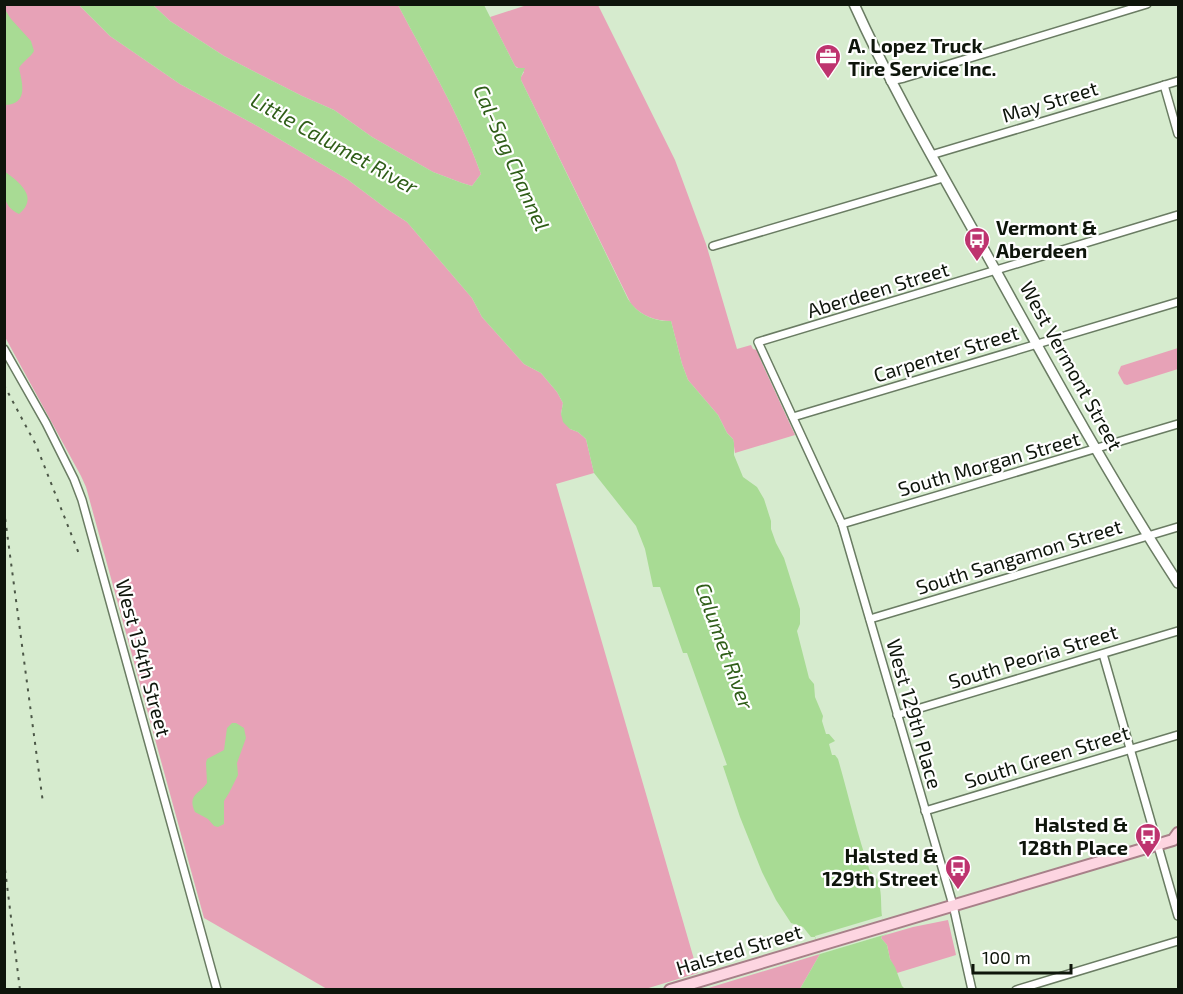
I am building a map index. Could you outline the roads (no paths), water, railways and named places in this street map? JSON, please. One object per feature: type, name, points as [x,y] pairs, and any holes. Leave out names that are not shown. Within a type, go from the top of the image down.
[{"type":"main road","name":"Halsted Street","points":[[670,990],[1177,839]]},
{"type":"street","name":"West Vermont Street","points":[[854,4],[890,81],[1036,344],[1148,536],[1179,583]]},
{"type":"street","points":[[890,81],[1147,4]]},
{"type":"street","name":"May Street","points":[[931,155],[1179,81]]},
{"type":"street","points":[[1164,85],[1179,134]]},
{"type":"street","points":[[713,246],[943,178]]},
{"type":"street","name":"Aberdeen Street","points":[[758,342],[1179,215]]},
{"type":"street","name":"Carpenter Street","points":[[792,417],[1179,302]]},
{"type":"street","name":"West 129th Place","points":[[758,342],[842,524],[953,905],[972,990]]},
{"type":"street","name":"West 134th Street","points":[[4,349],[46,423],[82,500],[217,990]]},
{"type":"street","name":"South Morgan Street","points":[[842,524],[1179,424]]},
{"type":"street","name":"South Sangamon Street","points":[[870,620],[1179,527]]},
{"type":"street","name":"South Peoria Street","points":[[897,715],[1179,631]]},
{"type":"street","points":[[1102,654],[1179,916]]},
{"type":"street","name":"South Green Street","points":[[925,811],[1179,735]]},
{"type":"street","points":[[1016,990],[1179,941]]},
{"type":"water","points":[[79,5],[153,5],[170,21],[224,56],[334,110],[372,137],[433,172],[472,186],[481,174],[473,152],[443,88],[398,5],[484,5],[515,66],[525,68],[521,80],[628,299],[636,309],[647,316],[671,321],[688,380],[718,415],[727,433],[733,439],[734,455],[743,477],[757,487],[764,499],[771,521],[771,529],[784,558],[800,609],[800,624],[797,631],[809,678],[814,684],[815,697],[823,716],[822,721],[826,734],[829,734],[835,741],[829,744],[832,755],[838,759],[870,871],[878,880],[882,918],[887,934],[881,938],[887,945],[890,959],[905,989],[800,989],[820,954],[815,937],[811,937],[803,927],[791,923],[762,872],[740,817],[723,766],[727,765],[687,653],[683,653],[660,587],[653,587],[645,549],[636,526],[594,473],[586,439],[563,422],[561,414],[563,403],[557,392],[541,373],[524,364],[482,317],[472,298],[407,222],[347,179],[180,84],[110,36]]},
{"type":"water","points":[[4,8],[31,41],[34,51],[19,68],[21,96],[13,103],[6,105],[4,105]]},
{"type":"water","points":[[4,171],[25,190],[27,202],[19,214],[6,201]]},
{"type":"water","points":[[232,723],[244,728],[246,738],[237,763],[238,775],[224,801],[224,824],[218,827],[195,812],[192,802],[195,795],[207,783],[207,759],[224,750],[227,728]]},
{"type":"railway","points":[[4,385],[36,445],[79,554]]},
{"type":"railway","points":[[4,510],[43,803]]},
{"type":"railway","points":[[4,861],[20,990]]},
{"type":"place","name":"A. Lopez Truck Tire Service Inc.","points":[[828,80]]},
{"type":"place","name":"Vermont & Aberdeen","points":[[977,263]]},
{"type":"place","name":"Halsted & 128th Place","points":[[1148,859]]},
{"type":"place","name":"Halsted & 129th Street","points":[[958,891]]},
{"type":"water label","name":"Little Calumet River","points":[[334,144]]},
{"type":"water label","name":"Cal-Sag Channel","points":[[511,158]]},
{"type":"water label","name":"Calumet River","points":[[724,646]]}]
